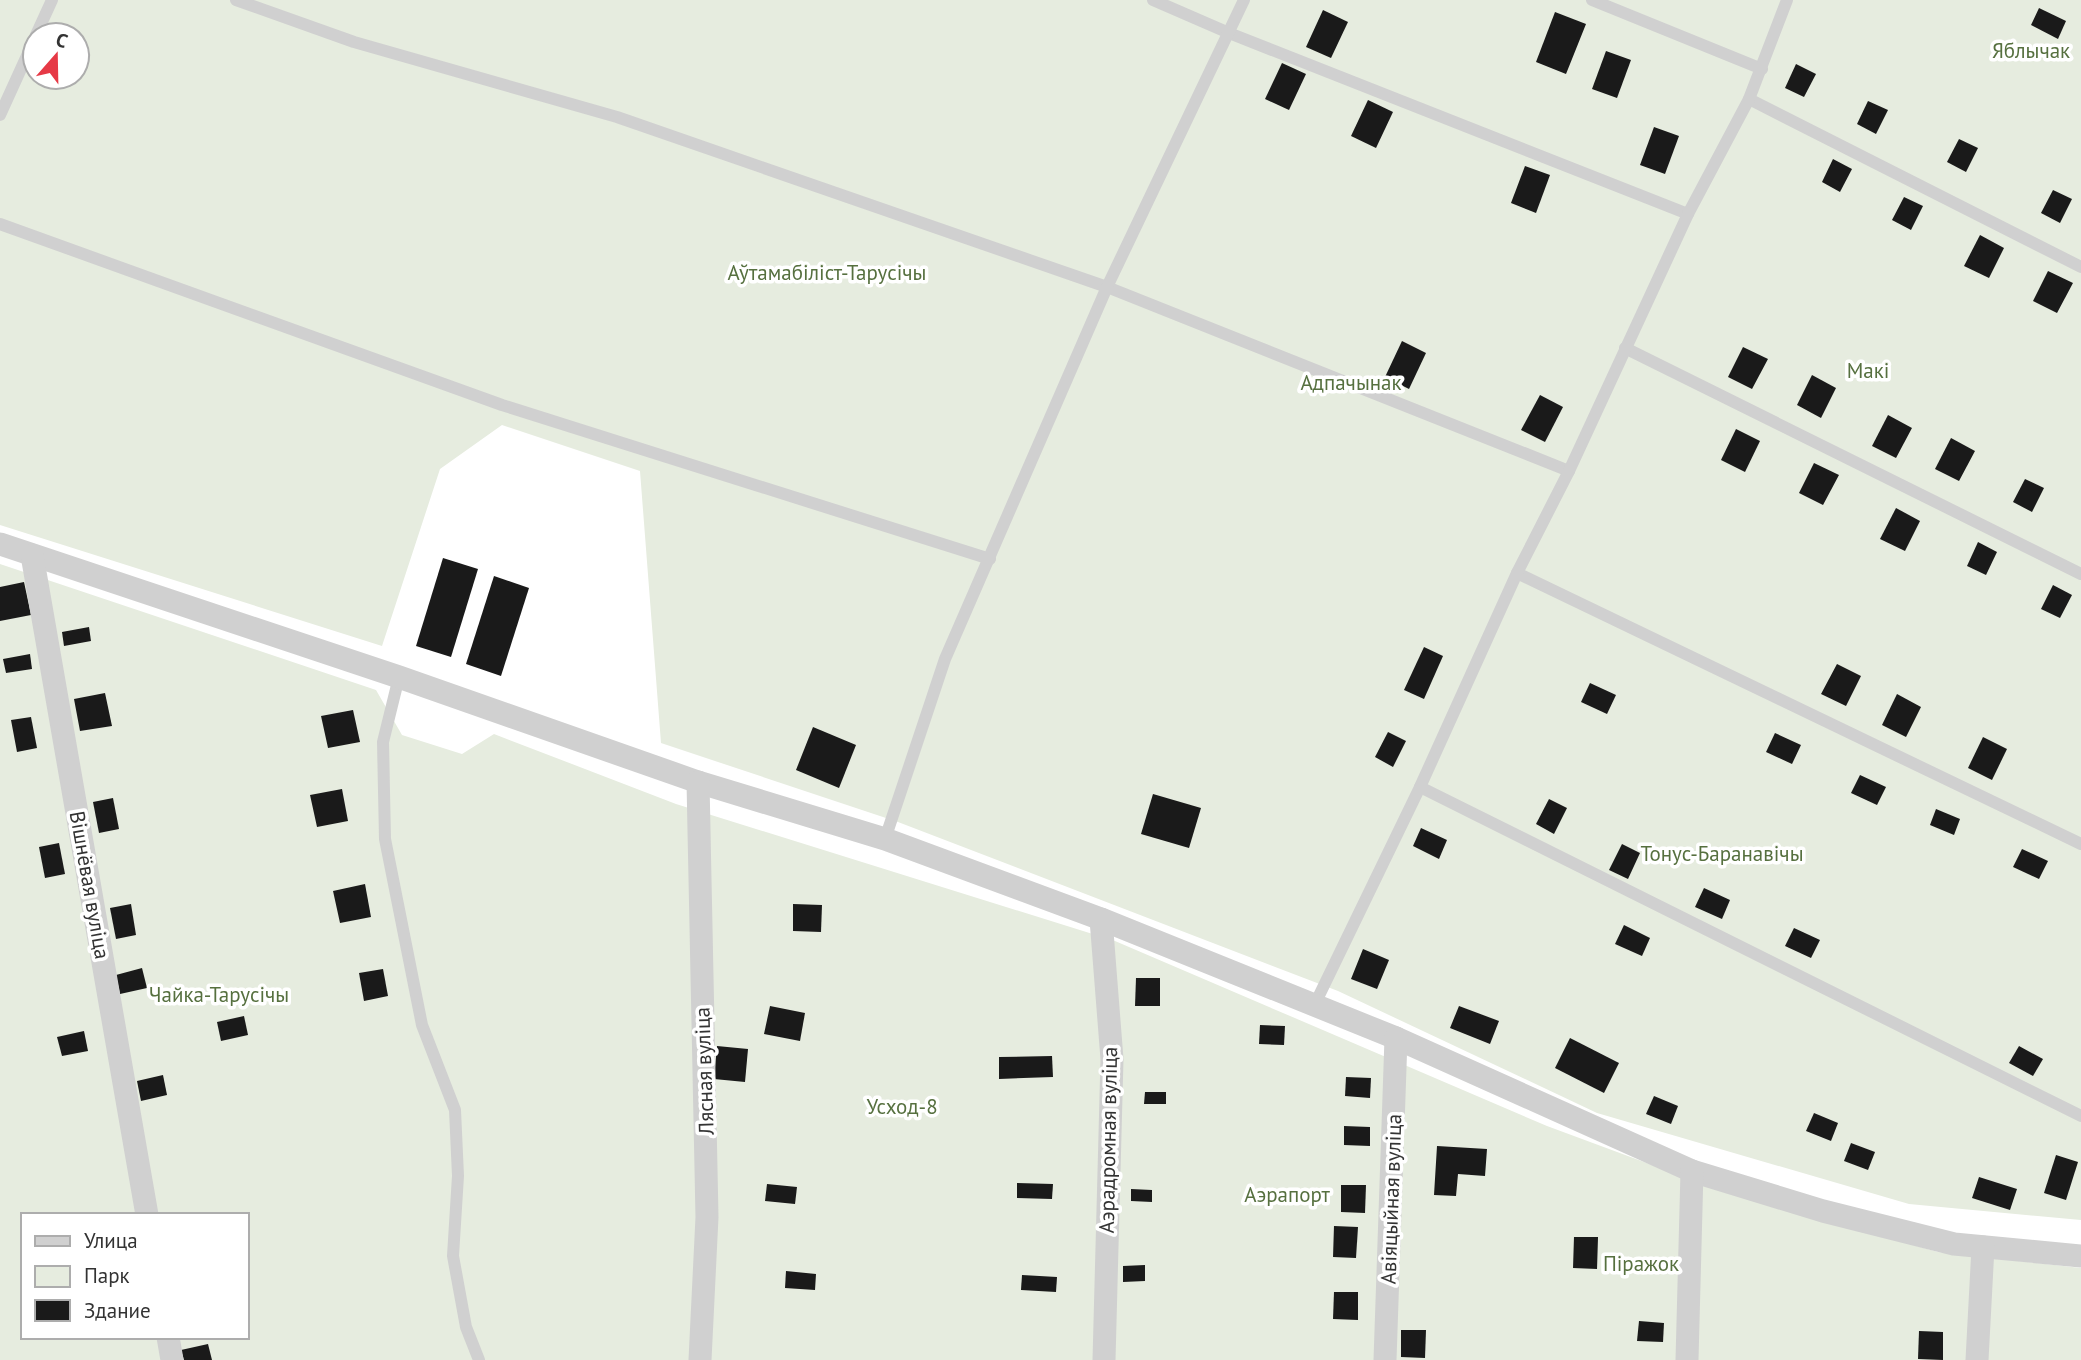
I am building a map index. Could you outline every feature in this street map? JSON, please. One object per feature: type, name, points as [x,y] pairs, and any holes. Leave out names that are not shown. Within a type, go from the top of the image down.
[{"type":"street","points":[[0,544],[399,677],[698,782],[885,839],[1101,919],[1396,1038],[1692,1171],[1823,1211],[1954,1244],[2081,1256]]},
{"type":"street","name":"Вішнёвая вуліца","points":[[32,555],[147,1213]]},
{"type":"street","name":"Лясная вуліца","points":[[698,782],[707,1204],[700,1360]]},
{"type":"street","name":"Аэрадромная вуліца","points":[[1101,919],[1112,1059],[1104,1360]]},
{"type":"street","name":"Авіяцыйная вуліца","points":[[1385,1360],[1396,1038]]},
{"type":"street","points":[[1687,1360],[1692,1171]]},
{"type":"street","points":[[1977,1360],[1983,1247]]},
{"type":"street","points":[[168,1339],[172,1360]]},
{"type":"lane","points":[[43,21],[52,0]]},
{"type":"lane","points":[[236,0],[354,42],[617,117],[1107,287],[1569,471]]},
{"type":"lane","points":[[1153,0],[1229,33],[1688,214]]},
{"type":"lane","points":[[885,839],[946,659],[1107,287],[1244,0]]},
{"type":"lane","points":[[1592,0],[1762,69]]},
{"type":"lane","points":[[1314,1006],[1420,788],[1517,573],[1569,471],[1688,214],[1749,99],[1787,0]]},
{"type":"lane","points":[[0,115],[21,69]]},
{"type":"lane","points":[[1749,99],[2081,267]]},
{"type":"lane","points":[[0,224],[502,405],[990,559]]},
{"type":"lane","points":[[1625,348],[2081,574]]},
{"type":"lane","points":[[1517,573],[2081,844]]},
{"type":"lane","points":[[399,677],[383,742],[385,839],[422,1025],[456,1110],[457,1177],[453,1256],[467,1327],[479,1360]]},
{"type":"lane","points":[[1420,788],[2081,1116]]},
{"type":"green space","points":[[0,0],[2081,0],[2081,1220],[1909,1204],[1597,1113],[1338,991],[898,822],[661,743],[640,471],[502,425],[440,469],[382,646],[0,525]]},
{"type":"green space","points":[[0,564],[376,690],[402,735],[462,754],[494,734],[676,804],[1115,941],[1547,1126],[1725,1192],[1938,1252],[2081,1268],[2081,1360],[0,1360]]},
{"type":"building","points":[[2039,8],[2066,21],[2058,39],[2031,25]]},
{"type":"building","points":[[1323,10],[1348,22],[1331,58],[1306,47]]},
{"type":"building","points":[[1555,12],[1586,24],[1566,74],[1536,62]]},
{"type":"building","points":[[1606,51],[1631,60],[1617,98],[1592,89]]},
{"type":"building","points":[[1282,63],[1306,74],[1289,110],[1265,99]]},
{"type":"building","points":[[1796,64],[1816,74],[1804,97],[1785,88]]},
{"type":"building","points":[[1368,100],[1393,112],[1376,148],[1351,136]]},
{"type":"building","points":[[1868,101],[1888,110],[1876,134],[1857,124]]},
{"type":"building","points":[[1654,127],[1679,136],[1665,174],[1640,165]]},
{"type":"building","points":[[1959,139],[1978,148],[1966,172],[1947,162]]},
{"type":"building","points":[[1833,159],[1852,169],[1840,192],[1822,182]]},
{"type":"building","points":[[1525,166],[1550,175],[1536,213],[1511,203]]},
{"type":"building","points":[[2053,190],[2072,199],[2060,223],[2041,213]]},
{"type":"building","points":[[1904,197],[1923,206],[1911,230],[1892,220]]},
{"type":"building","points":[[1980,235],[2004,248],[1989,278],[1964,266]]},
{"type":"building","points":[[2048,271],[2073,283],[2057,313],[2033,301]]},
{"type":"building","points":[[1402,341],[1426,353],[1409,389],[1385,377]]},
{"type":"building","points":[[1743,347],[1768,359],[1752,389],[1728,377]]},
{"type":"building","points":[[1812,375],[1836,388],[1821,418],[1797,405]]},
{"type":"building","points":[[1540,395],[1563,407],[1545,442],[1521,430]]},
{"type":"building","points":[[1888,415],[1912,428],[1896,458],[1872,446]]},
{"type":"building","points":[[1736,429],[1760,441],[1745,472],[1721,460]]},
{"type":"building","points":[[1951,438],[1975,451],[1959,481],[1935,469]]},
{"type":"building","points":[[1814,463],[1839,475],[1823,505],[1799,493]]},
{"type":"building","points":[[2025,479],[2044,488],[2032,512],[2013,502]]},
{"type":"building","points":[[1896,508],[1920,521],[1905,551],[1880,539]]},
{"type":"building","points":[[1978,542],[1997,552],[1986,575],[1967,566]]},
{"type":"building","points":[[443,558],[478,569],[451,657],[416,646]]},
{"type":"building","points":[[494,576],[529,588],[501,676],[466,664]]},
{"type":"building","points":[[24,582],[31,615],[0,621],[0,587]]},
{"type":"building","points":[[2053,585],[2072,595],[2060,618],[2041,609]]},
{"type":"building","points":[[89,627],[91,641],[64,646],[62,632]]},
{"type":"building","points":[[1424,647],[1443,656],[1424,699],[1404,690]]},
{"type":"building","points":[[30,654],[32,669],[6,673],[3,659]]},
{"type":"building","points":[[1837,664],[1861,676],[1846,706],[1821,694]]},
{"type":"building","points":[[1590,683],[1616,695],[1607,714],[1581,702]]},
{"type":"building","points":[[105,693],[112,726],[80,731],[74,699]]},
{"type":"building","points":[[1897,694],[1921,707],[1906,737],[1882,725]]},
{"type":"building","points":[[353,710],[360,742],[328,748],[321,716]]},
{"type":"building","points":[[31,717],[37,748],[17,752],[11,720]]},
{"type":"building","points":[[813,727],[856,745],[839,788],[796,770]]},
{"type":"building","points":[[1388,732],[1406,741],[1393,767],[1375,757]]},
{"type":"building","points":[[1775,733],[1801,745],[1792,764],[1766,752]]},
{"type":"building","points":[[1983,737],[2007,749],[1992,780],[1968,768]]},
{"type":"building","points":[[1860,775],[1886,787],[1877,805],[1851,793]]},
{"type":"building","points":[[342,789],[348,821],[317,827],[310,795]]},
{"type":"building","points":[[1153,794],[1201,808],[1189,848],[1141,834]]},
{"type":"building","points":[[113,798],[119,829],[99,833],[93,802]]},
{"type":"building","points":[[1549,799],[1567,808],[1554,834],[1536,824]]},
{"type":"building","points":[[1936,809],[1960,819],[1954,835],[1930,825]]},
{"type":"building","points":[[1421,828],[1447,840],[1439,859],[1413,846]]},
{"type":"building","points":[[59,843],[65,874],[45,878],[39,847]]},
{"type":"building","points":[[1622,844],[1640,853],[1628,879],[1609,870]]},
{"type":"building","points":[[2022,849],[2048,861],[2039,879],[2013,867]]},
{"type":"building","points":[[365,884],[371,917],[340,923],[333,891]]},
{"type":"building","points":[[1704,888],[1730,900],[1722,919],[1695,907]]},
{"type":"building","points":[[131,904],[136,935],[116,939],[110,908]]},
{"type":"building","points":[[793,904],[822,905],[821,932],[793,931]]},
{"type":"building","points":[[1624,925],[1650,938],[1642,956],[1615,944]]},
{"type":"building","points":[[1794,928],[1820,940],[1811,958],[1785,946]]},
{"type":"building","points":[[1363,949],[1389,960],[1377,989],[1351,979]]},
{"type":"building","points":[[142,968],[147,988],[120,994],[116,975]]},
{"type":"building","points":[[383,969],[388,996],[364,1001],[359,973]]},
{"type":"building","points":[[1136,978],[1160,978],[1160,1006],[1135,1006]]},
{"type":"building","points":[[770,1006],[805,1013],[800,1041],[764,1034]]},
{"type":"building","points":[[1459,1006],[1499,1021],[1490,1044],[1450,1028]]},
{"type":"building","points":[[244,1016],[248,1035],[221,1041],[217,1022]]},
{"type":"building","points":[[1260,1025],[1285,1026],[1284,1045],[1259,1044]]},
{"type":"building","points":[[84,1031],[88,1051],[62,1056],[57,1037]]},
{"type":"building","points":[[1570,1038],[1619,1063],[1604,1093],[1555,1068]]},
{"type":"building","points":[[717,1046],[748,1049],[745,1082],[714,1079]]},
{"type":"building","points":[[2019,1046],[2043,1059],[2033,1076],[2009,1063]]},
{"type":"building","points":[[1052,1056],[1053,1077],[999,1079],[999,1057]]},
{"type":"building","points":[[163,1075],[167,1095],[141,1101],[137,1081]]},
{"type":"building","points":[[1346,1077],[1371,1078],[1370,1098],[1345,1096]]},
{"type":"building","points":[[1145,1092],[1166,1092],[1166,1104],[1144,1104]]},
{"type":"building","points":[[1654,1096],[1678,1106],[1671,1124],[1646,1114]]},
{"type":"building","points":[[1814,1113],[1838,1123],[1831,1141],[1806,1131]]},
{"type":"building","points":[[1344,1126],[1370,1127],[1370,1146],[1344,1145]]},
{"type":"building","points":[[1851,1143],[1875,1152],[1868,1170],[1844,1161]]},
{"type":"building","points":[[1437,1146],[1487,1149],[1485,1176],[1458,1174],[1456,1196],[1434,1195]]},
{"type":"building","points":[[2056,1155],[2078,1162],[2066,1200],[2044,1193]]},
{"type":"building","points":[[1979,1177],[2017,1189],[2010,1210],[1972,1198]]},
{"type":"building","points":[[1017,1183],[1053,1184],[1052,1199],[1017,1198]]},
{"type":"building","points":[[767,1184],[797,1187],[795,1204],[765,1201]]},
{"type":"building","points":[[1341,1185],[1366,1185],[1365,1213],[1341,1212]]},
{"type":"building","points":[[1131,1189],[1152,1190],[1152,1202],[1131,1201]]},
{"type":"building","points":[[1334,1226],[1358,1227],[1356,1258],[1333,1257]]},
{"type":"building","points":[[1574,1237],[1598,1237],[1597,1269],[1573,1268]]},
{"type":"building","points":[[1145,1265],[1145,1281],[1123,1282],[1123,1266]]},
{"type":"building","points":[[786,1271],[816,1274],[815,1290],[785,1288]]},
{"type":"building","points":[[1022,1275],[1057,1277],[1056,1292],[1021,1290]]},
{"type":"building","points":[[1334,1292],[1358,1292],[1358,1320],[1333,1319]]},
{"type":"building","points":[[1639,1321],[1664,1323],[1663,1342],[1637,1341]]},
{"type":"building","points":[[1401,1330],[1426,1330],[1425,1358],[1401,1357]]},
{"type":"building","points":[[1919,1331],[1943,1332],[1943,1360],[1918,1359]]},
{"type":"building","points":[[208,1344],[212,1360],[184,1360],[181,1350]]},
{"type":"park label","name":"Яблычак","points":[[2031,50]]},
{"type":"park label","name":"Аўтамабіліст-Тарусічы","points":[[827,272]]},
{"type":"park label","name":"Макі","points":[[1868,370]]},
{"type":"park label","name":"Адпачынак","points":[[1351,382]]},
{"type":"park label","name":"Тонус-Баранавічы","points":[[1722,853]]},
{"type":"park label","name":"Чайка-Тарусічы","points":[[219,994]]},
{"type":"park label","name":"Усход-8","points":[[902,1106]]},
{"type":"park label","name":"Аэрапорт","points":[[1287,1194]]},
{"type":"park label","name":"Піражок","points":[[1641,1263]]}]
